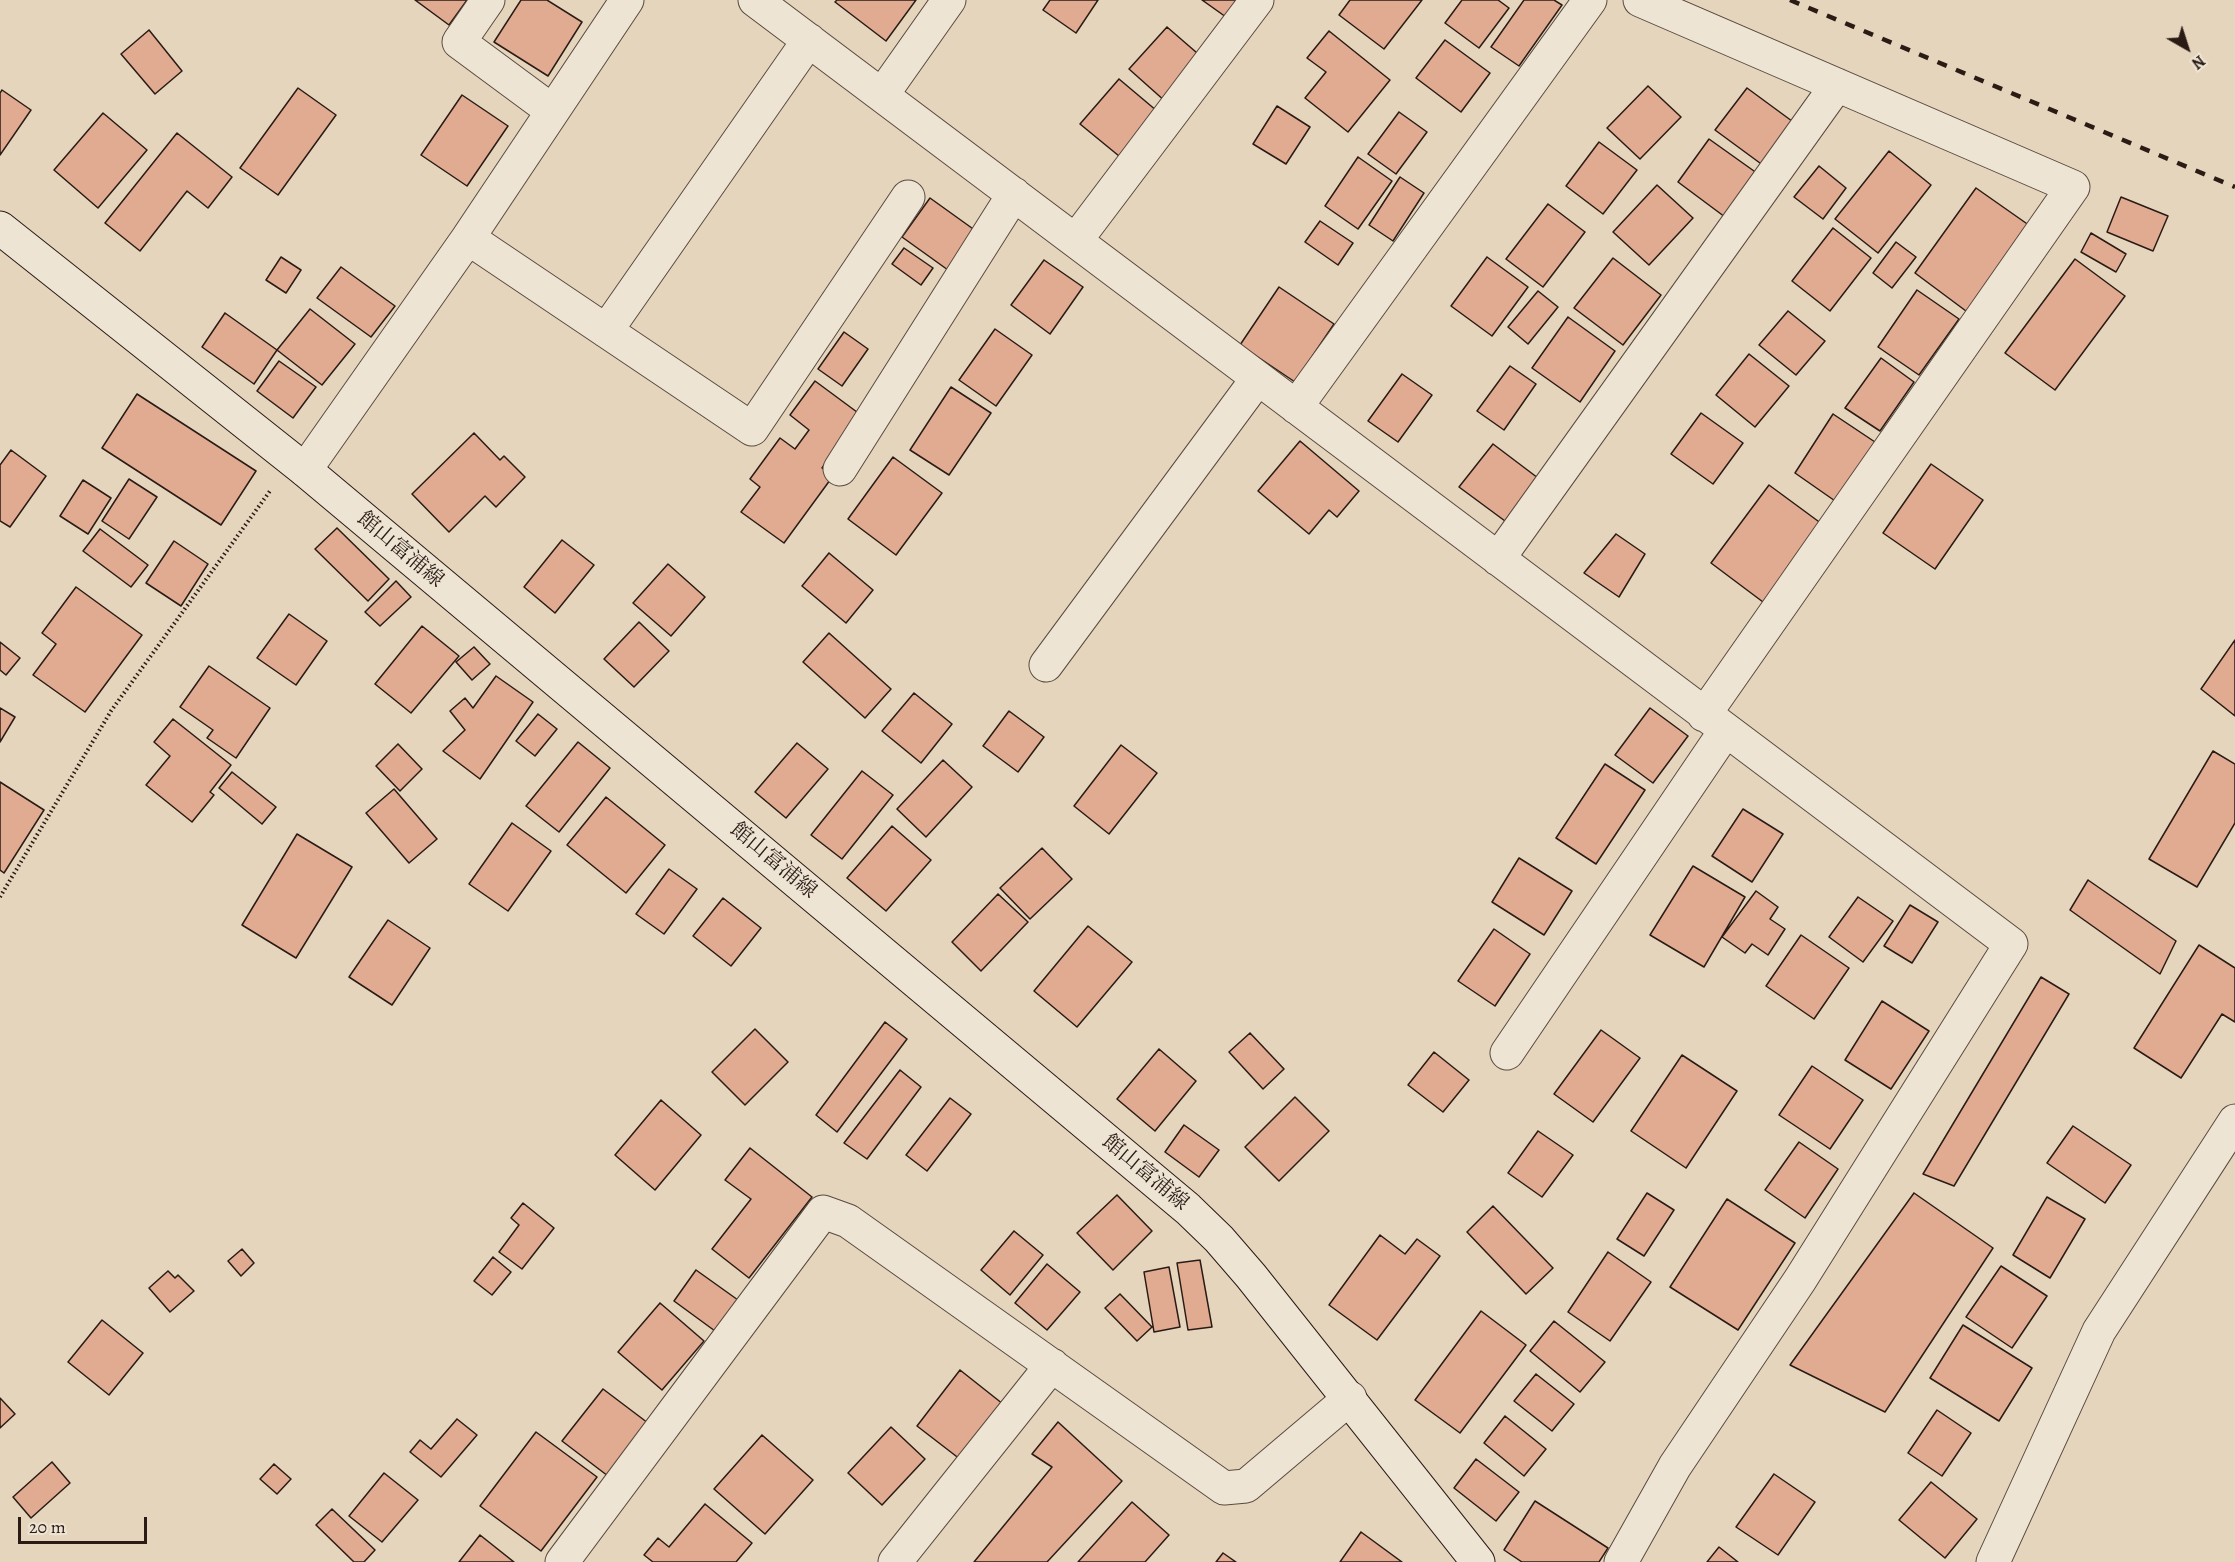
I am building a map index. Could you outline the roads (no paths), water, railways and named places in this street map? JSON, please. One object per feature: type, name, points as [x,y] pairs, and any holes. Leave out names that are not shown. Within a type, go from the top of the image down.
[{"type":"street","points":[[488,0],[459,42],[551,110]]},
{"type":"street","points":[[299,465],[468,238],[551,110],[627,0]]},
{"type":"street","points":[[755,0],[2011,944],[1800,1280],[1675,1466],[1621,1562]]},
{"type":"street","points":[[882,95],[950,0]]},
{"type":"street","points":[[1076,240],[1257,0]]},
{"type":"street","points":[[1296,407],[1590,0]]},
{"type":"street","points":[[1507,1053],[1715,722],[2073,187],[1640,0]]},
{"type":"street","points":[[606,331],[809,40]]},
{"type":"street","points":[[1498,560],[1837,85]]},
{"type":"street","points":[[840,469],[1014,194]]},
{"type":"street","points":[[468,238],[752,429],[908,198]]},
{"type":"street","name":"館山富浦線","points":[[0,228],[299,465],[1188,1209],[1219,1239],[1350,1398],[1478,1562]]},
{"type":"street","points":[[1046,665],[1258,378]]},
{"type":"street","points":[[1993,1562],[2098,1331],[2235,1121]]},
{"type":"street","points":[[562,1562],[823,1212],[848,1221],[1224,1488],[1246,1486],[1350,1398]]},
{"type":"street","points":[[895,1562],[1052,1365]]},
{"type":"railway","points":[[1790,0],[2235,187]]}]
